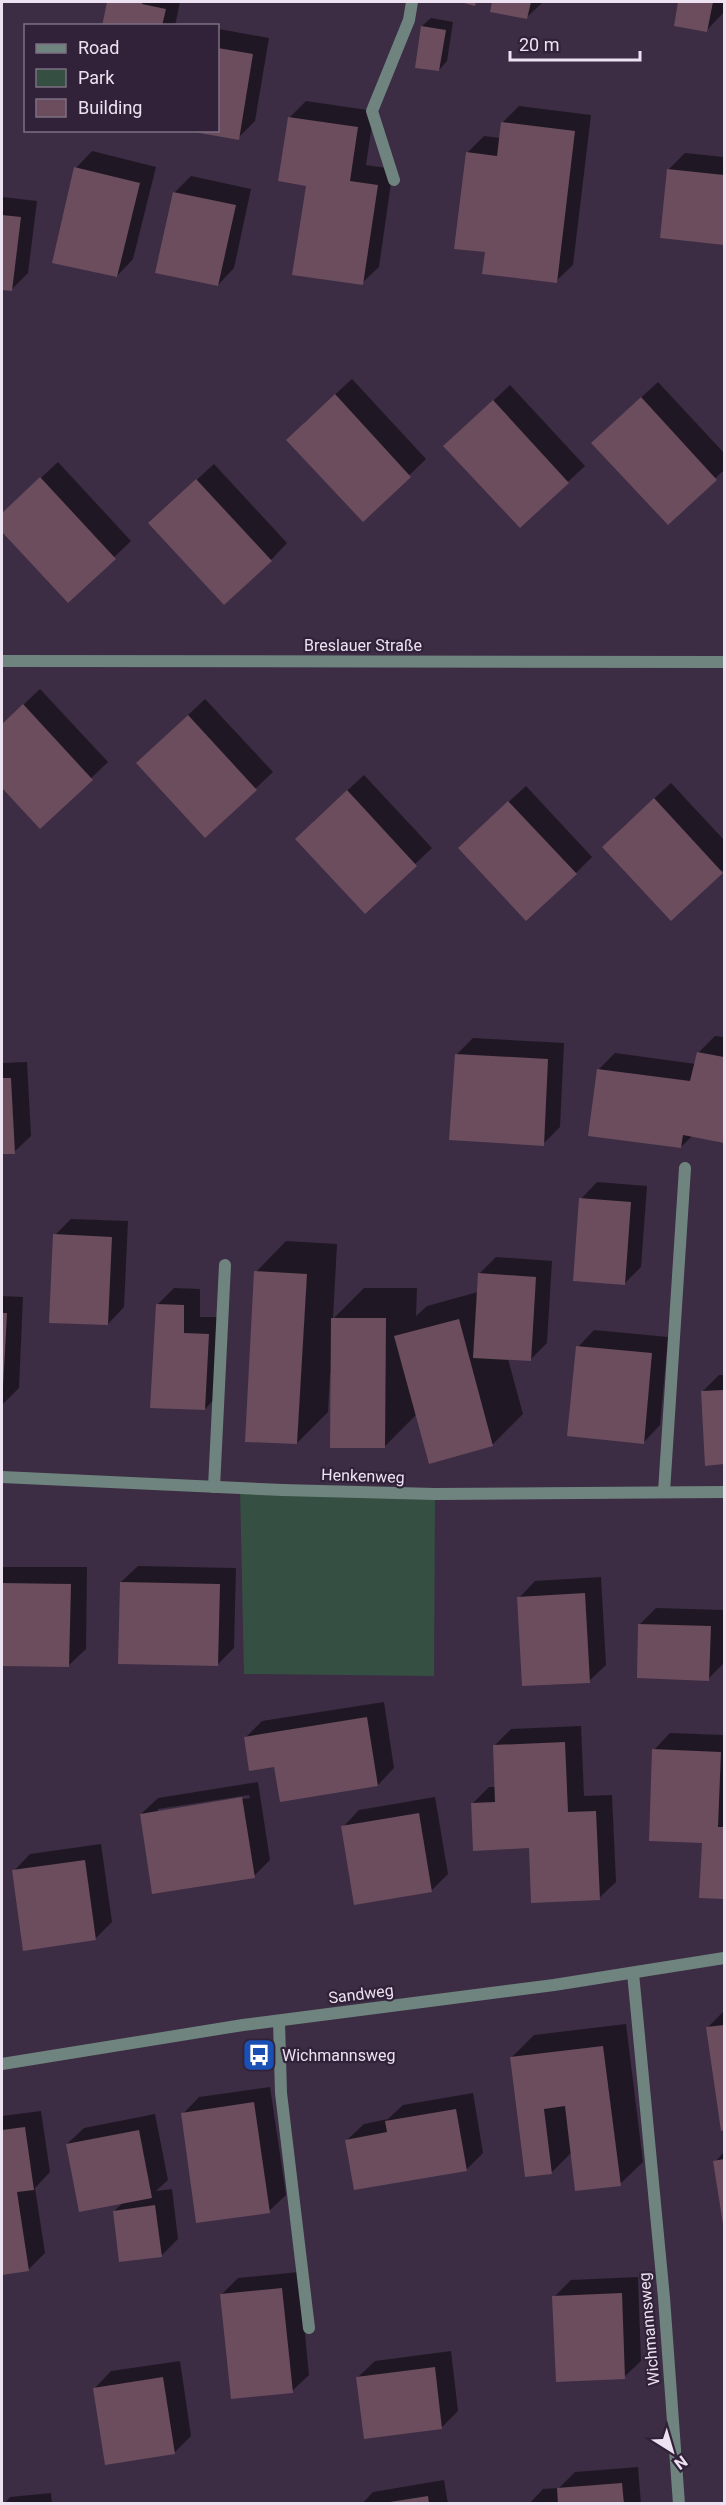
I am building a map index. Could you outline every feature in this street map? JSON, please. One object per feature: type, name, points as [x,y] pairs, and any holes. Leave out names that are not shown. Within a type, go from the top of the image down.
[{"type":"street","points":[[394,180],[372,111],[409,20],[412,2]]},
{"type":"street","name":"Breslauer Straße","points":[[2,661],[724,662]]},
{"type":"street","points":[[663,1492],[685,1168]]},
{"type":"street","points":[[214,1487],[225,1265]]},
{"type":"street","name":"Henkenweg","points":[[2,1477],[214,1487],[446,1494],[724,1492]]},
{"type":"street","name":"Sandweg","points":[[2,2064],[279,2021],[554,1985],[724,1958]]},
{"type":"street","name":"Wichmannsweg","points":[[633,1972],[664,2298],[680,2504]]},
{"type":"street","points":[[279,2021],[280,2093],[309,2328]]},
{"type":"green space","points":[[240,1488],[435,1494],[434,1676],[244,1674]]},
{"type":"building","points":[[107,2],[143,2],[142,4],[166,9],[162,24],[102,24]]},
{"type":"building","points":[[460,2],[476,2],[475,6]]},
{"type":"building","points":[[492,2],[531,2],[527,19],[490,12]]},
{"type":"building","points":[[678,2],[713,2],[707,32],[674,26]]},
{"type":"building","points":[[421,26],[446,30],[439,71],[415,68]]},
{"type":"building","points":[[219,48],[253,54],[239,140],[194,132],[219,132]]},
{"type":"building","points":[[288,117],[358,127],[350,181],[378,185],[363,285],[292,275],[306,186],[278,181]]},
{"type":"building","points":[[501,122],[575,131],[557,283],[482,274],[485,252],[454,249],[466,152],[497,156]]},
{"type":"building","points":[[74,167],[140,183],[117,277],[52,263]]},
{"type":"building","points":[[667,169],[724,175],[724,245],[660,238]]},
{"type":"building","points":[[173,192],[236,205],[218,286],[155,273]]},
{"type":"building","points":[[2,215],[21,217],[12,291],[2,290]]},
{"type":"building","points":[[335,394],[411,477],[363,522],[286,440]]},
{"type":"building","points":[[641,397],[717,480],[668,525],[591,443]]},
{"type":"building","points":[[493,400],[569,483],[520,528],[443,446]]},
{"type":"building","points":[[40,477],[116,559],[68,603],[2,532],[2,513]]},
{"type":"building","points":[[196,479],[272,561],[224,605],[148,523]]},
{"type":"building","points":[[23,704],[93,780],[40,829],[2,788],[2,724]]},
{"type":"building","points":[[188,715],[257,790],[205,838],[136,763]]},
{"type":"building","points":[[347,790],[417,866],[365,914],[295,839]]},
{"type":"building","points":[[654,798],[723,873],[671,921],[602,847]]},
{"type":"building","points":[[508,801],[577,874],[526,921],[458,848]]},
{"type":"building","points":[[697,1052],[724,1057],[724,1143],[683,1135],[681,1148],[588,1136],[597,1069],[690,1081]]},
{"type":"building","points":[[455,1054],[548,1059],[544,1146],[449,1140]]},
{"type":"building","points":[[2,1078],[11,1078],[15,1154],[2,1154]]},
{"type":"building","points":[[579,1198],[631,1202],[625,1285],[573,1281]]},
{"type":"building","points":[[53,1234],[112,1237],[108,1325],[49,1323]]},
{"type":"building","points":[[254,1271],[307,1274],[297,1444],[245,1442]]},
{"type":"building","points":[[478,1273],[536,1277],[531,1361],[473,1358]]},
{"type":"building","points":[[156,1304],[184,1305],[184,1333],[209,1334],[205,1410],[150,1408]]},
{"type":"building","points":[[2,1313],[7,1313],[3,1387],[2,1387]]},
{"type":"building","points":[[331,1318],[386,1318],[385,1448],[330,1448]]},
{"type":"building","points":[[459,1319],[493,1446],[429,1464],[394,1336]]},
{"type":"building","points":[[576,1346],[652,1353],[644,1444],[567,1436]]},
{"type":"building","points":[[724,1390],[724,1464],[705,1466],[701,1391]]},
{"type":"building","points":[[120,1582],[220,1584],[218,1666],[118,1664]]},
{"type":"building","points":[[2,1583],[71,1584],[69,1667],[2,1666]]},
{"type":"building","points":[[585,1593],[590,1683],[522,1686],[517,1597]]},
{"type":"building","points":[[638,1624],[711,1626],[709,1681],[637,1678]]},
{"type":"building","points":[[367,1717],[378,1786],[280,1802],[274,1767],[249,1771],[244,1737]]},
{"type":"building","points":[[565,1742],[568,1812],[596,1811],[600,1900],[531,1903],[529,1848],[473,1851],[471,1803],[495,1802],[493,1745]]},
{"type":"building","points":[[652,1749],[721,1752],[718,1827],[724,1827],[724,1899],[699,1898],[702,1843],[649,1841]]},
{"type":"building","points":[[242,1797],[255,1878],[152,1894],[140,1814]]},
{"type":"building","points":[[419,1813],[432,1892],[354,1905],[341,1826]]},
{"type":"building","points":[[85,1860],[96,1940],[23,1951],[12,1870]]},
{"type":"building","points":[[724,2025],[724,2130],[721,2131],[706,2027]]},
{"type":"building","points":[[603,2046],[621,2186],[575,2191],[565,2106],[544,2109],[552,2174],[525,2177],[510,2057]]},
{"type":"building","points":[[254,2102],[270,2213],[196,2223],[181,2113]]},
{"type":"building","points":[[456,2109],[467,2171],[354,2190],[345,2140],[387,2132],[385,2121]]},
{"type":"building","points":[[25,2127],[34,2190],[17,2192],[29,2271],[2,2275],[2,2130]]},
{"type":"building","points":[[139,2130],[152,2198],[79,2212],[66,2144]]},
{"type":"building","points":[[724,2159],[724,2224],[723,2224],[713,2161]]},
{"type":"building","points":[[155,2205],[162,2257],[119,2262],[113,2211]]},
{"type":"building","points":[[282,2288],[293,2393],[231,2399],[220,2294]]},
{"type":"building","points":[[622,2293],[625,2379],[556,2382],[552,2296]]},
{"type":"building","points":[[435,2367],[442,2429],[364,2439],[356,2377]]},
{"type":"building","points":[[163,2377],[175,2454],[105,2465],[93,2388]]},
{"type":"building","points":[[622,2483],[624,2504],[558,2504],[557,2488]]},
{"type":"building","points":[[428,2496],[429,2504],[390,2504],[390,2502]]},
{"type":"place","name":"Wichmannsweg","points":[[259,2055]]}]
